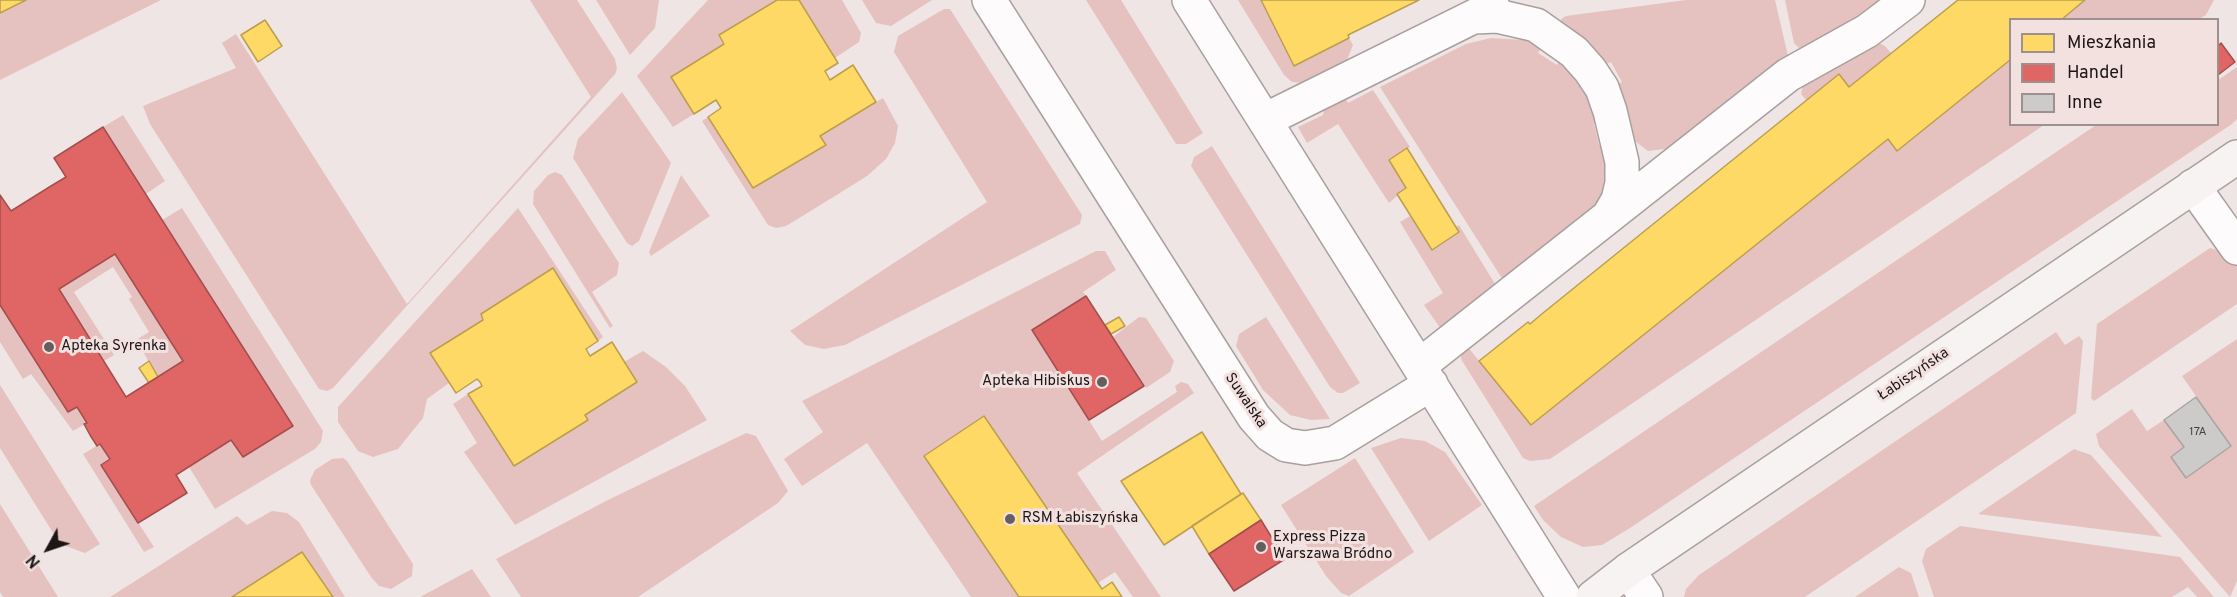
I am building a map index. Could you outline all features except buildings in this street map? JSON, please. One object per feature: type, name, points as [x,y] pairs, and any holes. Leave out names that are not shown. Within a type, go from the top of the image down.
[{"type":"street","name":"Suwalska","points":[[989,0],[1254,417],[1270,435],[1295,447],[1315,448],[1335,443],[1425,375],[1461,334],[1788,75],[1867,31],[1908,0]]},
{"type":"street","points":[[1189,0],[1564,597]]},
{"type":"street","points":[[1265,120],[1508,0]]},
{"type":"street","points":[[1474,17],[1497,16],[1536,25],[1574,52],[1590,70],[1602,88],[1611,111],[1622,162],[1622,183],[1618,200],[1608,217]]},
{"type":"street","name":"Łabiszyńska","points":[[1593,597],[1628,570],[2237,157]]},
{"type":"street","points":[[2193,186],[2237,248]]},
{"type":"street","points":[[1628,570],[1646,597]]},
{"type":"shaded area","points":[[26,0],[161,0],[0,80],[0,13]]},
{"type":"shaded area","points":[[530,0],[577,0],[615,59],[617,69],[615,74],[333,388],[327,391],[319,389],[150,124],[143,106],[236,68],[222,43],[236,34],[407,304],[591,97]]},
{"type":"shaded area","points":[[596,0],[659,0],[655,28],[630,55]]},
{"type":"shaded area","points":[[708,0],[777,0],[719,35],[724,44],[671,77],[694,114],[673,127],[637,76]]},
{"type":"shaded area","points":[[799,0],[842,0],[861,33],[859,42],[835,58]]},
{"type":"shaded area","points":[[862,0],[932,0],[891,26],[876,23]]},
{"type":"shaded area","points":[[1086,0],[1121,0],[1203,133],[1186,144],[1176,144]]},
{"type":"shaded area","points":[[1238,0],[1261,0],[1294,66],[1349,38],[1353,45],[1347,60],[1302,83],[1292,82],[1284,75]]},
{"type":"shaded area","points":[[1686,0],[1775,0],[1788,56],[1673,148],[1648,151],[1632,139],[1616,85],[1622,82],[1611,62],[1604,65],[1562,25],[1561,19],[1566,16]]},
{"type":"shaded area","points":[[1785,0],[1888,0],[1805,47],[1799,48],[1794,43]]},
{"type":"shaded area","points":[[2085,0],[2214,0],[2206,15],[2201,18],[2063,18]]},
{"type":"shaded area","points":[[944,9],[950,9],[1082,215],[1080,224],[845,345],[824,349],[805,345],[790,331],[987,202],[894,52],[898,36]]},
{"type":"shaded area","points":[[1491,38],[1524,40],[1542,46],[1538,53],[1557,65],[1561,58],[1586,85],[1601,122],[1594,124],[1599,145],[1606,144],[1607,184],[1601,204],[1505,283],[1380,87],[1466,44]]},
{"type":"shaded area","points":[[1875,41],[1885,46],[1891,53],[1849,87],[1839,75],[1807,101],[1801,94],[1804,81]]},
{"type":"shaded area","points":[[2009,61],[2009,126],[2043,126],[1550,459],[1530,461],[1523,458],[1461,359],[1462,351],[1467,346],[1531,425],[1888,139],[1897,151]]},
{"type":"shaded area","points":[[2237,67],[2237,119],[2232,124],[1630,528],[1602,545],[1583,547],[1561,537],[1543,520],[1534,506],[2095,126],[2219,126],[2219,79]]},
{"type":"shaded area","points":[[1373,90],[1410,147],[1389,160],[1406,188],[1389,203],[1338,124],[1307,143],[1298,127],[1323,115],[1327,98],[1342,91],[1348,103]]},
{"type":"shaded area","points":[[622,92],[671,163],[639,241],[632,246],[627,243],[573,158],[578,139]]},
{"type":"shaded area","points":[[883,98],[898,126],[895,143],[886,159],[867,176],[786,226],[776,228],[768,225],[702,121],[708,117],[753,188],[825,145],[820,136]]},
{"type":"shaded area","points":[[123,115],[165,181],[146,194],[103,127]]},
{"type":"shaded area","points":[[1212,146],[1360,383],[1343,393],[1338,393],[1330,387],[1191,166],[1194,157]]},
{"type":"shaded area","points":[[555,172],[562,175],[619,263],[617,275],[592,292],[613,326],[610,328],[533,204],[534,191],[548,175]]},
{"type":"shaded area","points":[[681,175],[710,216],[651,256],[649,252]]},
{"type":"shaded area","points":[[182,208],[323,431],[321,442],[315,449],[215,509],[189,467],[231,440],[243,457],[292,425],[162,220]]},
{"type":"shaded area","points":[[518,208],[603,337],[598,341],[553,268],[481,314],[483,320],[431,353],[449,383],[427,399],[423,418],[398,449],[373,457],[358,451],[338,422],[338,407]]},
{"type":"shaded area","points":[[1410,216],[1432,250],[1459,232],[1456,227],[1459,225],[1498,289],[1441,329],[1424,305],[1443,293],[1400,222]]},
{"type":"shaded area","points":[[2210,248],[2228,253],[2237,264],[2237,304],[2094,401],[2091,398],[2097,324]]},
{"type":"shaded area","points":[[1096,251],[1105,251],[1116,270],[1083,292],[1086,296],[1032,330],[1102,441],[1177,392],[1175,386],[1181,382],[1188,384],[1194,393],[1077,473],[1161,597],[1133,597],[1115,572],[1098,583],[984,416],[924,456],[1019,597],[971,597],[867,443],[802,486],[784,459],[823,432],[802,401]]},
{"type":"shaded area","points":[[115,254],[183,361],[158,377],[136,340],[149,332],[129,299],[132,297],[113,267],[74,292],[114,355],[104,361],[59,289]]},
{"type":"shaded area","points":[[0,305],[68,412],[77,407],[87,423],[73,431],[31,374],[23,379],[0,342]]},
{"type":"shaded area","points":[[1139,317],[1146,318],[1174,361],[1170,372],[1146,388],[1113,337]]},
{"type":"shaded area","points":[[1266,317],[1330,419],[1311,420],[1290,415],[1263,390],[1236,346],[1239,334]]},
{"type":"shaded area","points":[[2056,332],[2065,345],[2079,336],[2083,341],[2076,413],[1805,597],[1684,597],[1686,589],[1699,575]]},
{"type":"shaded area","points":[[2237,339],[2237,581],[2230,597],[2099,446],[2096,434],[2132,409],[2147,431],[2164,420],[2184,447],[2171,457],[2186,478],[2231,446],[2182,376]]},
{"type":"shaded area","points":[[643,351],[666,367],[685,386],[707,420],[515,525],[464,452],[477,443],[453,404],[468,394],[514,466],[587,420],[585,415],[636,383],[624,362]]},
{"type":"shaded area","points":[[0,385],[100,544],[85,553],[60,544],[0,448]]},
{"type":"shaded area","points":[[746,433],[756,436],[788,491],[778,503],[638,597],[521,597],[496,559],[606,501]]},
{"type":"shaded area","points":[[1401,438],[1425,441],[1445,452],[1482,505],[1429,541],[1371,448]]},
{"type":"shaded area","points":[[100,444],[110,459],[101,465],[154,547],[144,552],[83,454]]},
{"type":"shaded area","points":[[2074,449],[2091,455],[2162,537],[1978,514]]},
{"type":"shaded area","points":[[343,458],[413,564],[412,576],[391,589],[379,586],[371,577],[311,485],[310,480],[315,470],[332,459]]},
{"type":"shaded area","points":[[1355,458],[1414,552],[1349,596],[1341,593],[1326,576],[1281,505]]},
{"type":"shaded area","points":[[0,504],[58,597],[3,597],[0,592]]},
{"type":"shaded area","points":[[272,511],[287,513],[299,522],[345,597],[110,597],[237,516],[247,525]]},
{"type":"shaded area","points":[[1960,526],[2180,557],[2214,597],[2197,597],[2188,587],[2172,597],[1934,597],[1922,561],[1926,549]]},
{"type":"shaded area","points":[[1899,567],[1911,573],[1919,597],[1855,597]]},
{"type":"shaded area","points":[[472,569],[491,597],[421,597],[422,596]]},
{"type":"place","name":"Apteka Syrenka","points":[[49,347]]},
{"type":"place","name":"Apteka Hibiskus","points":[[1102,382]]},
{"type":"place","name":"RSM Łabiszyńska","points":[[1010,519]]},
{"type":"place","name":"Express Pizza Warszawa Bródno","points":[[1261,547]]}]
